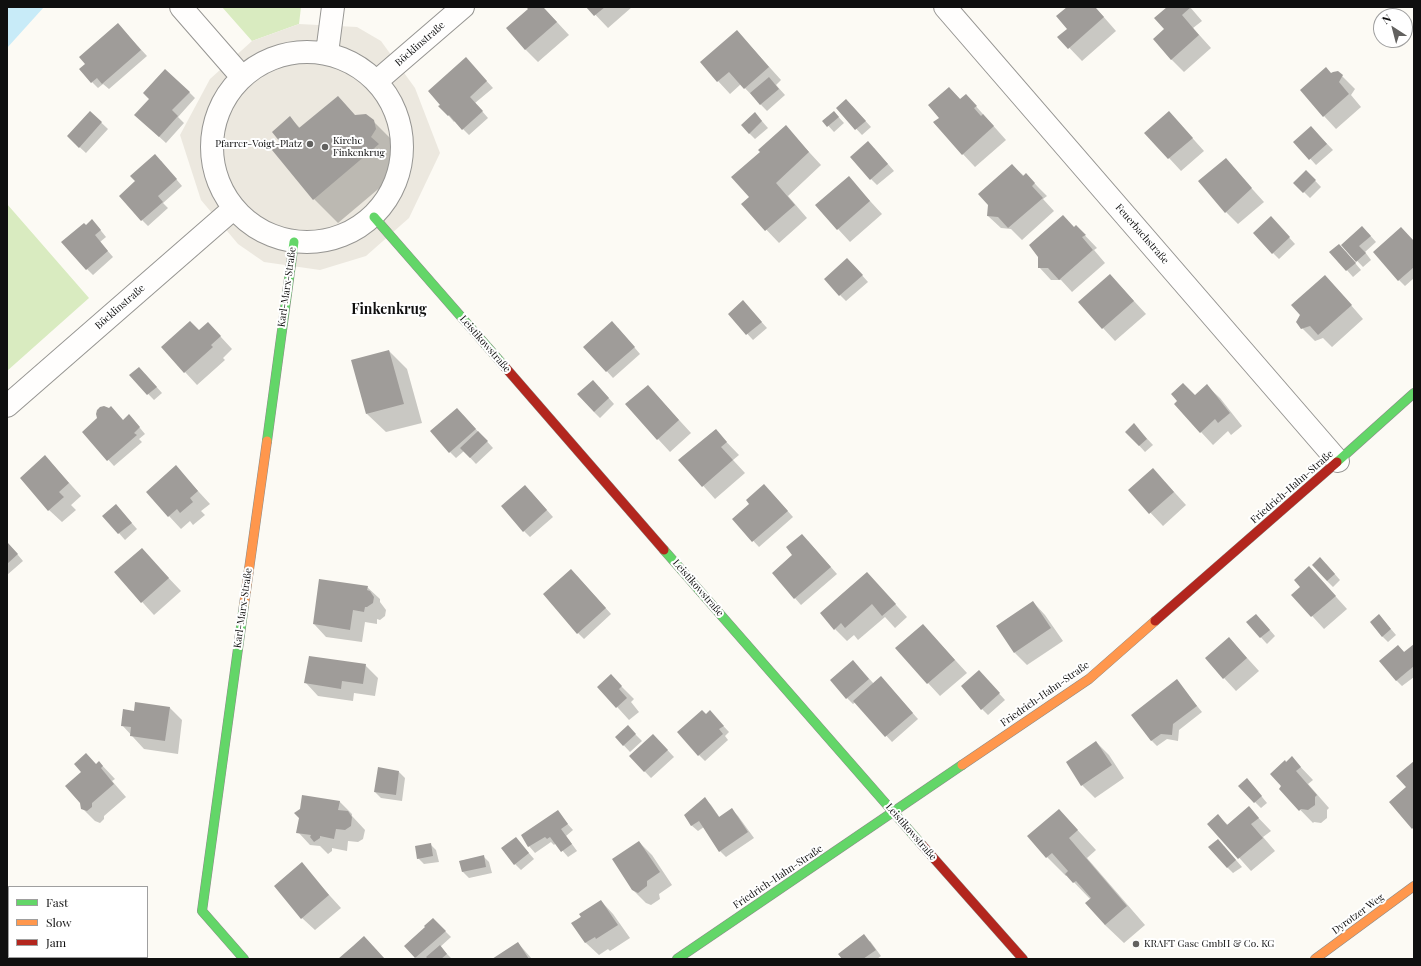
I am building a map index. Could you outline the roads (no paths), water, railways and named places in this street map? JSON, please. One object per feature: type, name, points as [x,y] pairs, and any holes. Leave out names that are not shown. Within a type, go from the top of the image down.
[{"type":"street","points":[[181,7],[242,77]]},
{"type":"street","points":[[327,53],[333,7]]},
{"type":"street","name":"Böcklinstraße","points":[[377,81],[463,7]]},
{"type":"street","name":"Feuerbachstraße","points":[[945,7],[1338,461]]},
{"type":"street","points":[[296,52],[327,53],[355,63],[377,81],[397,113],[404,150],[395,186],[374,217],[337,239],[294,242],[260,231],[234,209],[216,177],[212,142],[220,106],[242,77],[267,60],[274,58],[296,52]]},
{"type":"street","name":"Böcklinstraße","points":[[7,406],[234,209]]},
{"type":"street","name":"Leistikowstraße","points":[[374,217],[1023,959]]},
{"type":"street","name":"Karl-Marx-Straße","points":[[244,959],[202,911],[294,242]]},
{"type":"street","name":"Friedrich-Hahn-Straße","points":[[677,959],[1089,679],[1414,394]]},
{"type":"street","name":"Dyrotzer Weg","points":[[1315,959],[1414,886]]},
{"type":"water","points":[[7,7],[44,7],[7,48]]},
{"type":"place","name":"Pfarrer-Voigt-Platz","points":[[310,144]]},
{"type":"place","name":"Kirche Finkenkrug","points":[[325,147]]},
{"type":"place","name":"KRAFT Gase GmbH & Co. KG","points":[[1136,944]]},
{"type":"district","name":"Finkenkrug","points":[[389,310]]}]
